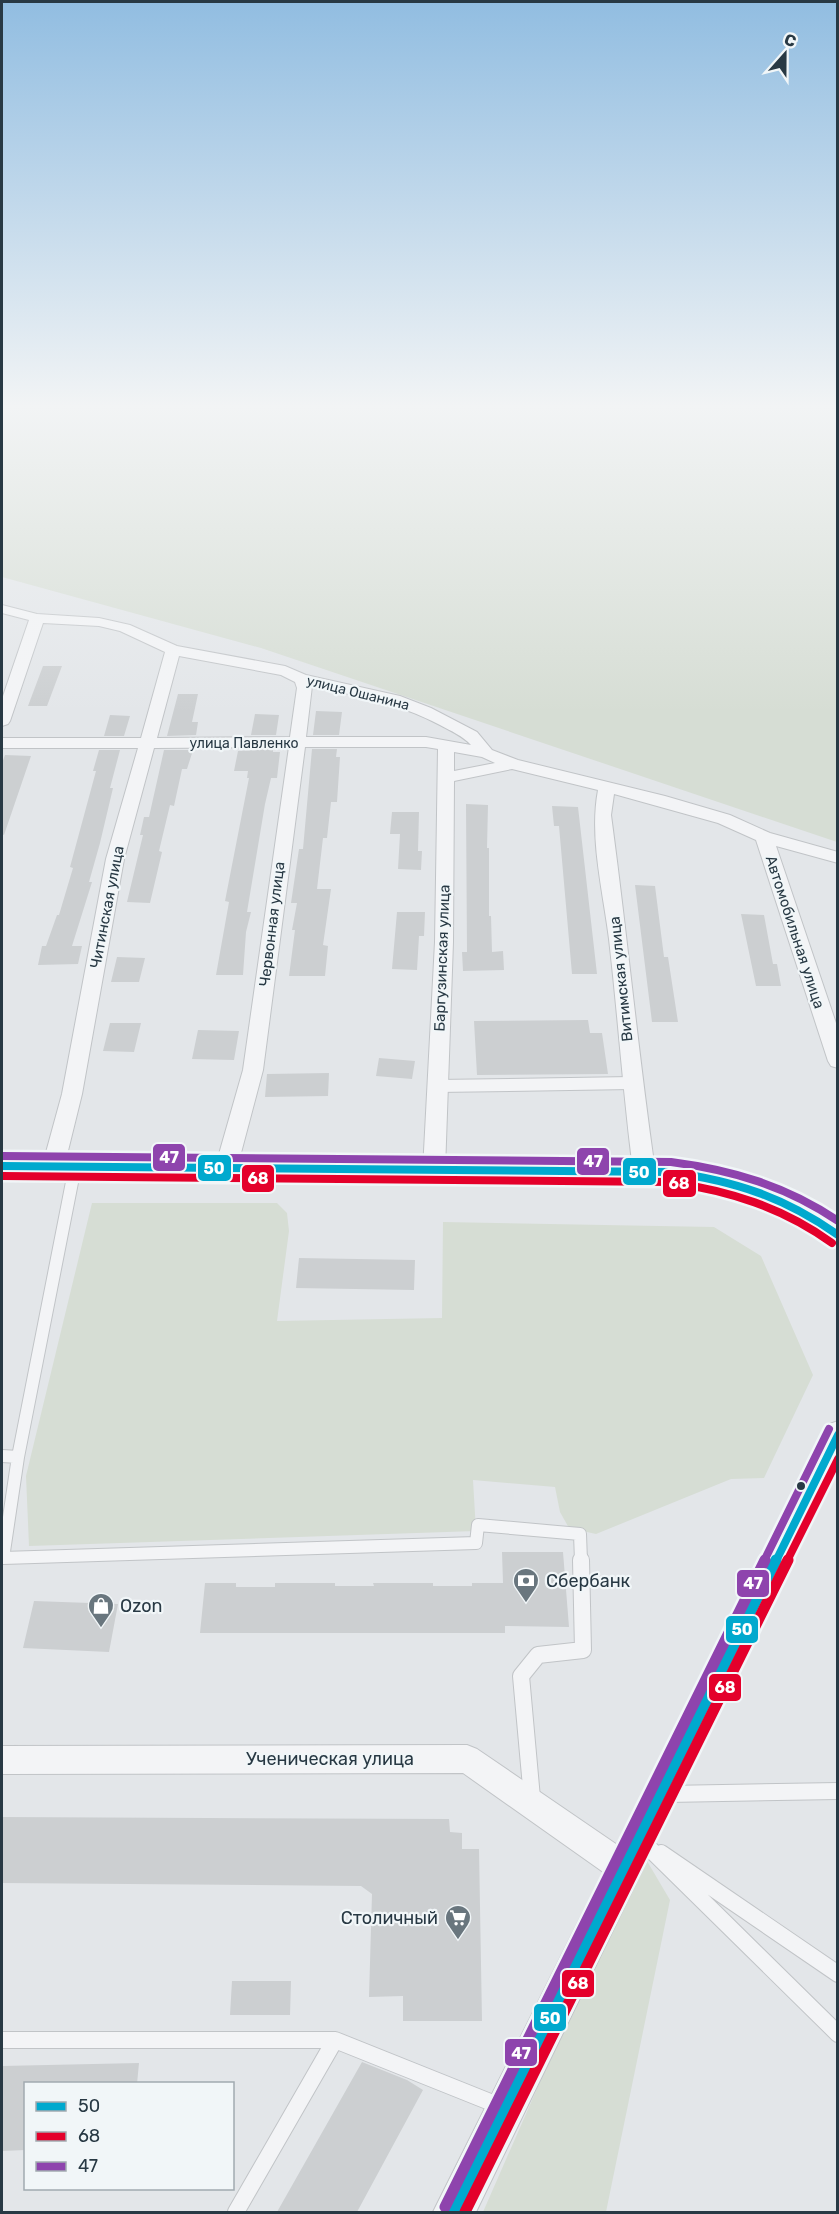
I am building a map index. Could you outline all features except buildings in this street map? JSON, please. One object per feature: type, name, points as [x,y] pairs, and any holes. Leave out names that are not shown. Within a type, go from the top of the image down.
[{"type":"street","name":"улица Ошанина","points":[[2,609],[37,618],[99,622],[125,628],[173,650],[285,671],[301,679],[394,699],[424,711],[471,735],[486,753],[512,764],[659,800],[724,819],[764,837],[837,858]]},
{"type":"street","points":[[2,722],[37,618]]},
{"type":"street","name":"Читинская улица","points":[[64,1167],[72,1094],[115,859],[173,650]]},
{"type":"street","name":"Червонная улица","points":[[226,1168],[253,1070],[305,688],[301,679]]},
{"type":"street","name":"улица Павленко","points":[[2,743],[426,742],[486,753]]},
{"type":"street","name":"Баргузинская улица","points":[[434,1170],[444,942],[446,746]]},
{"type":"street","points":[[447,778],[512,764]]},
{"type":"street","name":"Витимская улица","points":[[607,788],[602,815],[644,1170]]},
{"type":"street","name":"Автомобильная улица","points":[[764,837],[837,1061]]},
{"type":"street","points":[[2,1166],[644,1170],[692,1173],[728,1180],[769,1192],[822,1222],[837,1235]]},
{"type":"street","points":[[454,2212],[835,1445]]},
{"type":"street","name":"Ученическая улица","points":[[2,1760],[467,1759],[533,1804],[632,1853]]},
{"type":"lane","points":[[436,1086],[632,1083]]},
{"type":"lane","points":[[64,1167],[2,1560],[476,1543],[478,1525],[580,1534],[583,1650],[538,1654],[521,1676],[533,1804]]},
{"type":"lane","points":[[2,1456],[18,1457]]},
{"type":"lane","points":[[660,1794],[837,1791]]},
{"type":"lane","points":[[632,1853],[837,1974]]},
{"type":"lane","points":[[632,1853],[837,2034]]},
{"type":"lane","points":[[2,2040],[336,2040],[506,2108]]},
{"type":"lane","points":[[236,2212],[336,2040]]},
{"type":"shaded area","points":[[2,506],[837,506],[837,842],[261,648],[2,577]]},
{"type":"shaded area","points":[[92,1203],[277,1203],[287,1213],[289,1231],[277,1321],[442,1318],[443,1222],[714,1227],[761,1256],[813,1375],[764,1478],[731,1479],[596,1534],[569,1528],[560,1512],[555,1487],[473,1480],[476,1531],[29,1546],[26,1476]]},
{"type":"shaded area","points":[[647,1861],[670,1900],[606,2212],[483,2212],[550,2059]]},
{"type":"transit line","name":"47","points":[[2,1156],[671,1162],[716,1169],[779,1187],[838,1221]]},
{"type":"transit line","name":"50","points":[[2,1166],[670,1172],[716,1179],[758,1191],[799,1209],[838,1235]]},
{"type":"transit line","name":"68","points":[[2,1176],[669,1182],[714,1189],[755,1201],[794,1218],[832,1243]]},
{"type":"transit line","name":"47","points":[[445,2207],[829,1429]]},
{"type":"transit line","name":"50","points":[[454,2212],[838,1435]]},
{"type":"transit line","name":"68","points":[[465,2212],[838,1459]]},
{"type":"place","name":"Сбербанк","points":[[526,1604]]},
{"type":"place","name":"Ozon","points":[[101,1629]]},
{"type":"place","name":"Столичный","points":[[458,1941]]}]
